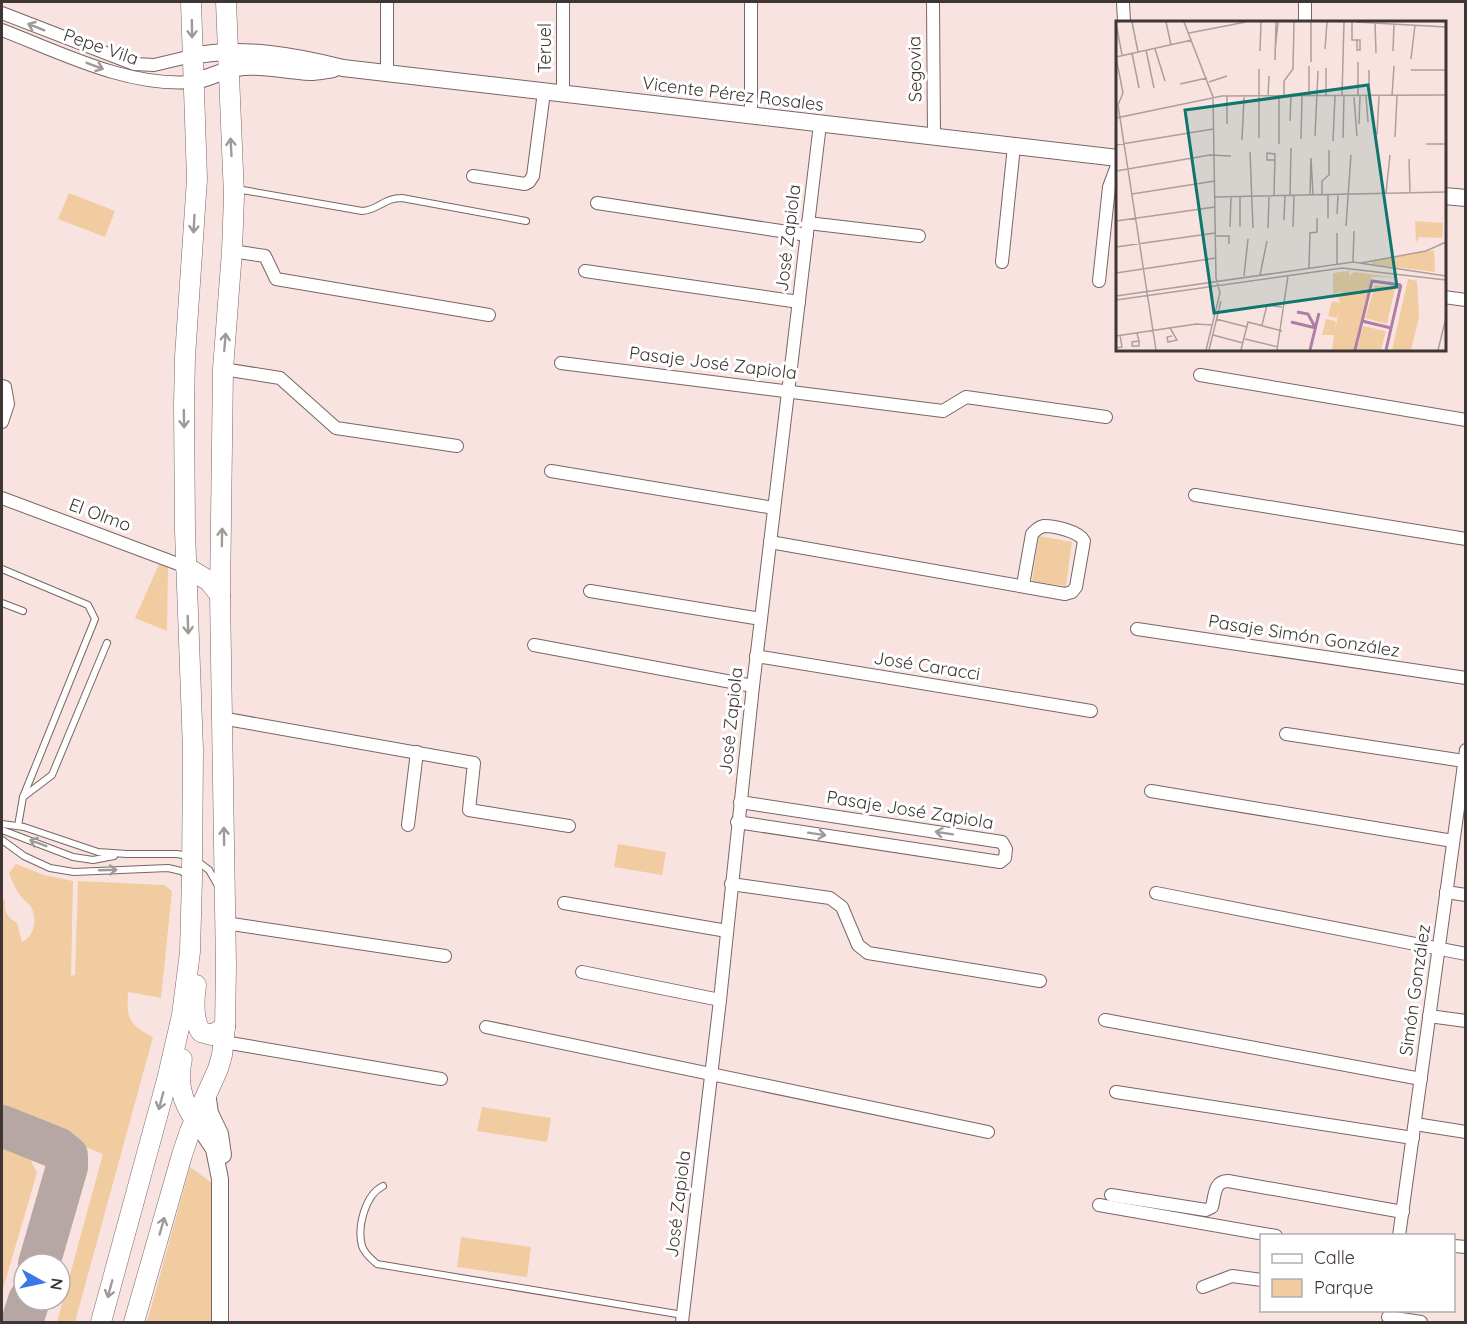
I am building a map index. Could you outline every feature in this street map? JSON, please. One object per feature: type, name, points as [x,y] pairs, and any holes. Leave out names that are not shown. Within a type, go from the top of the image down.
[{"type":"main road","points":[[101,1323],[178,1032],[190,952],[193,750],[186,567],[184,367],[196,179],[191,2]]},
{"type":"main road","points":[[134,1323],[182,1155],[218,1069],[224,1035],[226,967],[220,596],[223,369],[234,189],[226,2]]},
{"type":"main road","points":[[186,567],[210,581],[220,596]]},
{"type":"main road","points":[[191,924],[200,955],[195,997],[179,1074],[183,1097],[195,1120]]},
{"type":"main road","points":[[195,997],[197,1027],[201,1032],[224,1035]]},
{"type":"street","points":[[387,2],[387,73]]},
{"type":"street","name":"Teruel","points":[[563,2],[563,94]]},
{"type":"street","points":[[751,2],[751,116]]},
{"type":"street","name":"Segovia","points":[[933,2],[934,137]]},
{"type":"street","points":[[1124,2],[1124,21]]},
{"type":"street","points":[[1305,2],[1305,21]]},
{"type":"street","name":"Pepe Vila","points":[[2,13],[134,64],[154,66],[192,56]]},
{"type":"street","name":"Pepe Vila","points":[[2,30],[123,76],[157,82],[192,82]]},
{"type":"street","name":"Vicente Pérez Rosales","points":[[192,56],[311,72],[343,68],[1116,158]]},
{"type":"street","name":"Vicente Pérez Rosales","points":[[192,82],[209,78],[227,60]]},
{"type":"street","points":[[473,176],[525,184],[529,182],[533,176],[544,92]]},
{"type":"street","name":"José Zapiola","points":[[682,1319],[720,1000],[756,656],[820,124]]},
{"type":"street","points":[[1002,262],[1014,146]]},
{"type":"street","points":[[1099,280],[1109,187],[1116,168]]},
{"type":"street","points":[[1446,196],[1466,198]]},
{"type":"street","points":[[597,203],[808,229],[919,236]]},
{"type":"street","points":[[232,251],[265,256],[276,279],[489,315]]},
{"type":"street","points":[[585,271],[799,302]]},
{"type":"street","points":[[1446,297],[1466,300]]},
{"type":"street","name":"Pasaje José Zapiola","points":[[561,363],[943,411],[966,397],[1106,417]]},
{"type":"street","points":[[223,369],[280,378],[336,428],[457,446]]},
{"type":"street","points":[[1200,375],[1466,420]]},
{"type":"street","points":[[2,386],[5,387],[8,404],[2,422]]},
{"type":"street","points":[[551,471],[774,508]]},
{"type":"street","points":[[1195,495],[1466,539]]},
{"type":"street","name":"El Olmo","points":[[2,498],[186,567]]},
{"type":"street","points":[[770,542],[1065,594],[1072,592],[1076,587],[1084,541],[1081,535],[1044,526],[1037,529],[1032,534],[1023,585]]},
{"type":"street","points":[[590,591],[761,619]]},
{"type":"street","name":"Pasaje Simón González","points":[[1137,629],[1466,678]]},
{"type":"street","points":[[534,645],[753,686]]},
{"type":"street","name":"José Caracci","points":[[756,656],[1091,711]]},
{"type":"street","points":[[221,718],[474,763],[469,810],[569,826]]},
{"type":"street","points":[[1286,734],[1465,756]]},
{"type":"street","points":[[408,825],[417,752]]},
{"type":"street","name":"Simón González","points":[[1399,1234],[1465,756]]},
{"type":"street","points":[[1151,791],[1453,841]]},
{"type":"street","name":"Pasaje José Zapiola","points":[[737,822],[1000,862],[1005,858],[1006,849],[1002,842],[740,802]]},
{"type":"street","points":[[731,884],[830,897],[842,907],[858,945],[867,952],[1040,981]]},
{"type":"street","points":[[1446,892],[1466,895]]},
{"type":"street","points":[[1156,893],[1466,954]]},
{"type":"street","points":[[564,903],[727,931]]},
{"type":"street","points":[[225,923],[445,956]]},
{"type":"street","points":[[582,972],[720,1000]]},
{"type":"street","points":[[1429,1016],[1466,1021]]},
{"type":"street","points":[[1105,1020],[1420,1079]]},
{"type":"street","points":[[486,1027],[988,1132]]},
{"type":"street","points":[[224,1035],[441,1079]]},
{"type":"street","points":[[1116,1092],[1413,1138]]},
{"type":"street","points":[[207,1093],[210,1113],[223,1145],[220,1179],[220,1323]]},
{"type":"street","points":[[195,1120],[214,1149],[220,1179]]},
{"type":"street","points":[[1415,1124],[1466,1132]]},
{"type":"street","points":[[1111,1195],[1206,1210],[1212,1207],[1216,1185],[1221,1181],[1228,1181],[1402,1212]]},
{"type":"street","points":[[1099,1205],[1265,1234]]},
{"type":"street","points":[[1203,1287],[1232,1276],[1260,1280]]},
{"type":"street","points":[[1388,1317],[1421,1323]]},
{"type":"lane","points":[[234,189],[362,211],[375,208],[383,201],[392,198],[402,198],[526,221]]},
{"type":"lane","points":[[2,569],[88,604],[95,619],[23,797],[18,826]]},
{"type":"lane","points":[[2,603],[23,611]]},
{"type":"lane","points":[[23,797],[52,775],[107,643]]},
{"type":"lane","points":[[2,824],[18,826],[98,852],[177,854],[192,857],[209,870],[217,881],[219,948],[226,967]]},
{"type":"lane","points":[[2,830],[73,857],[93,860],[127,854]]},
{"type":"lane","points":[[2,840],[24,856],[50,868],[74,872],[168,868],[181,871],[192,878]]},
{"type":"lane","points":[[383,1186],[370,1197],[360,1229],[362,1248],[377,1264],[682,1319]]},
{"type":"green space","points":[[69,193],[115,211],[105,237],[58,219]]},
{"type":"green space","points":[[1039,536],[1072,542],[1066,586],[1032,581]]},
{"type":"green space","points":[[160,562],[168,564],[167,631],[135,618]]},
{"type":"green space","points":[[618,844],[666,852],[662,875],[614,867]]},
{"type":"green space","points":[[16,864],[44,875],[73,881],[71,976],[75,975],[78,881],[164,885],[172,891],[161,998],[129,992],[128,994],[131,1021],[153,1037],[75,1322],[57,1322],[60,1312],[72,1312],[72,1267],[103,1154],[2,1114],[2,898],[5,901],[7,914],[17,923],[22,942],[32,932],[34,923],[31,907],[18,893],[9,873]]},
{"type":"green space","points":[[482,1107],[551,1118],[547,1142],[477,1131]]},
{"type":"green space","points":[[2,1145],[29,1157],[37,1173],[2,1292]]},
{"type":"green space","points":[[190,1167],[212,1183],[213,1322],[147,1322]]},
{"type":"green space","points":[[461,1237],[531,1247],[527,1277],[457,1267]]},
{"type":"taxiway","points":[[2,1126],[57,1148],[67,1156],[67,1167],[42,1252]]},
{"type":"taxiway","points":[[22,1322],[25,1312]]}]
